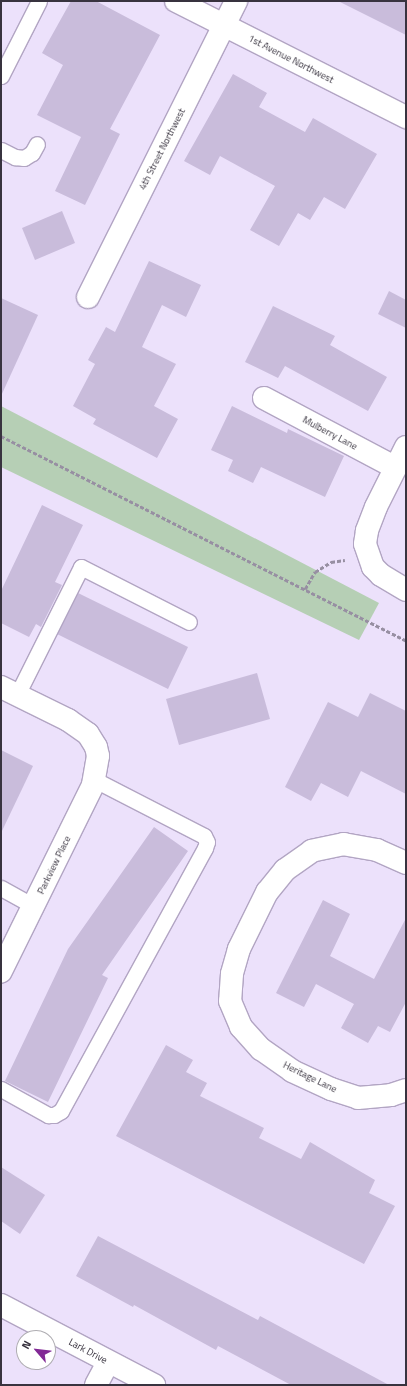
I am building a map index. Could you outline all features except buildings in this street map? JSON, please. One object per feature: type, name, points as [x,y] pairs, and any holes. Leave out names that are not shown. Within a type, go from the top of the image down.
[{"type":"street","name":"1st Avenue Northwest","points":[[176,1],[406,117]]},
{"type":"street","name":"4th Street Northwest","points":[[88,297],[225,26],[236,1]]},
{"type":"street","name":"Mulberry Lane","points":[[264,398],[396,468]]},
{"type":"street","points":[[406,447],[367,531],[367,555],[381,575],[406,590]]},
{"type":"street","name":"Parkview Place","points":[[1,972],[95,780],[98,756],[96,747],[88,734],[68,720],[9,691]]},
{"type":"street","name":"Heritage Lane","points":[[406,863],[377,850],[344,844],[312,851],[285,870],[267,892],[250,922],[236,962],[230,1000],[241,1027],[261,1049],[292,1071],[331,1089],[358,1098],[391,1095],[406,1090]]},
{"type":"street","name":"Lark Drive","points":[[1,1306],[154,1385]]},
{"type":"street","points":[[96,1385],[108,1362]]},
{"type":"lane","points":[[1,76],[39,1]]},
{"type":"lane","points":[[1,150],[15,157],[24,158],[32,153],[37,144]]},
{"type":"lane","points":[[9,691],[81,567],[189,622]]},
{"type":"lane","points":[[1,1089],[48,1114],[54,1115],[61,1111],[207,842],[204,836],[95,780]]},
{"type":"lane","points":[[1,888],[34,906]]},
{"type":"path","points":[[1,436],[406,640]]},
{"type":"path","points":[[305,589],[315,572],[331,562],[367,555]]},
{"type":"green space","points":[[1,406],[379,603],[359,640],[1,467]]}]
